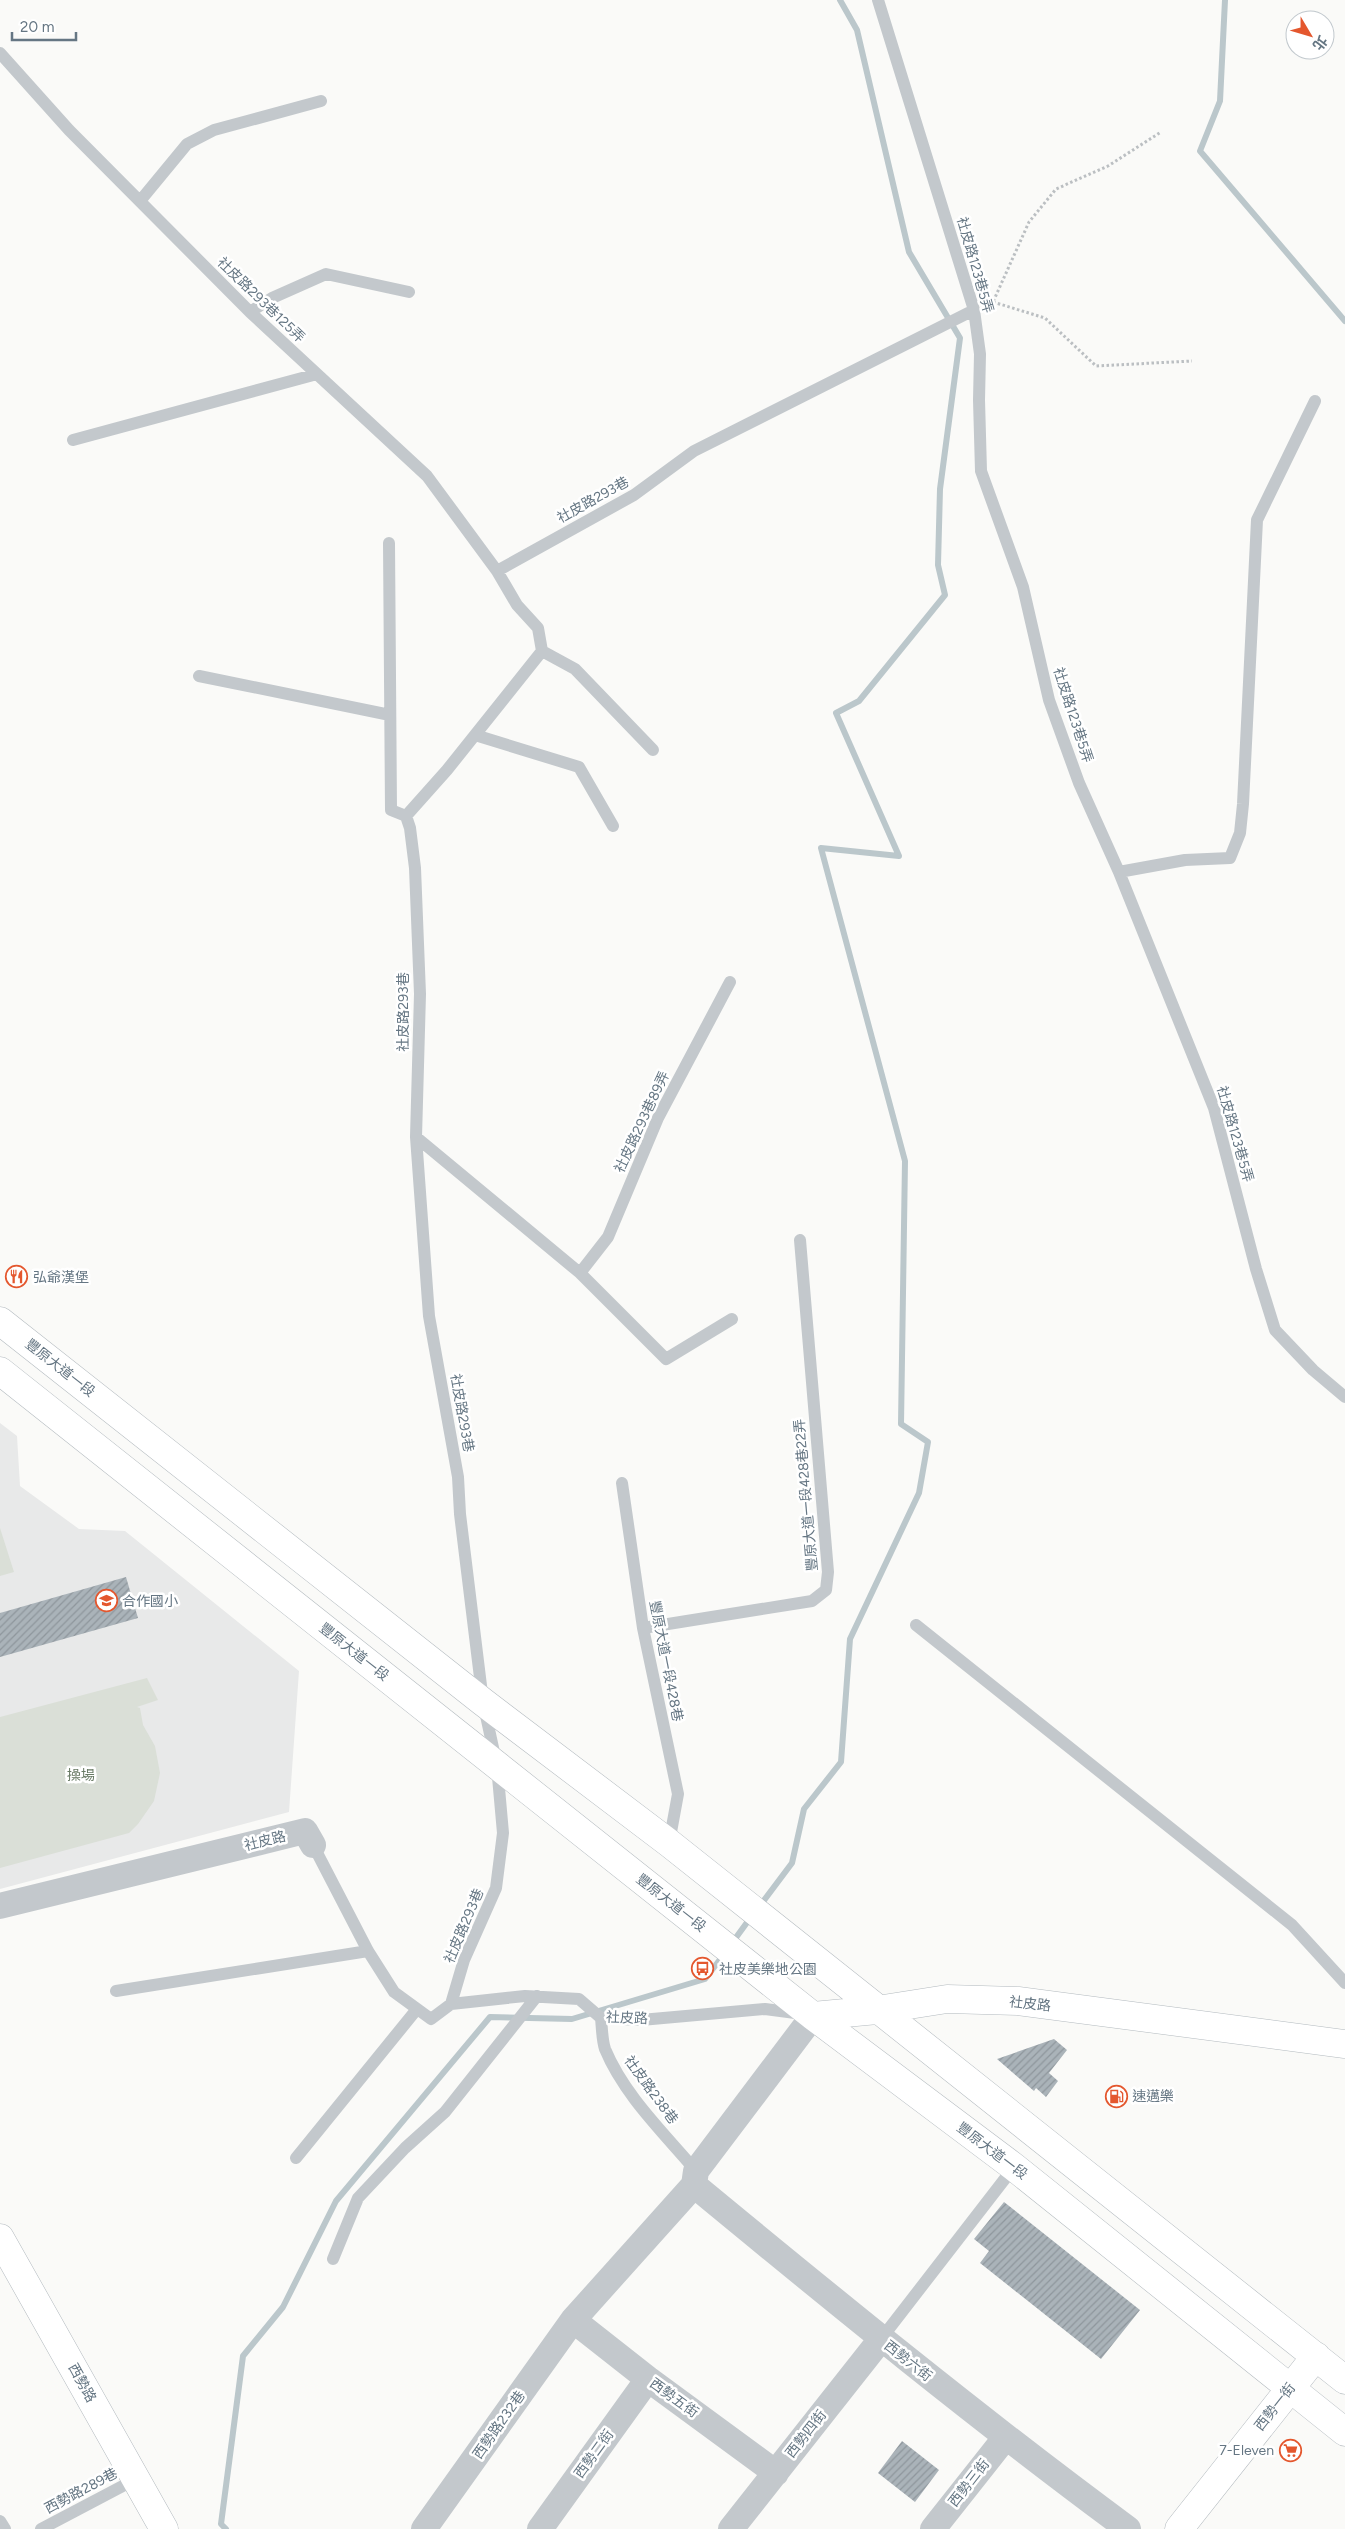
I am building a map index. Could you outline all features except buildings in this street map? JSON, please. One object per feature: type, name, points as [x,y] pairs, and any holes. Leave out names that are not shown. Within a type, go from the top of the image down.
[{"type":"street","name":"豐原大道一段","points":[[0,1321],[483,1702],[669,1843],[876,2010],[1345,2380]]},
{"type":"street","name":"豐原大道一段","points":[[0,1371],[813,2016],[1014,2167],[1345,2432]]},
{"type":"street","name":"社皮路","points":[[0,1906],[306,1831],[313,1845]]},
{"type":"street","name":"社皮路","points":[[813,2016],[876,2010],[948,1999],[1018,2001],[1345,2044]]},
{"type":"street","name":"西勢路232巷","points":[[424,2529],[573,2320],[695,2178],[813,2016]]},
{"type":"street","name":"西勢六街","points":[[695,2178],[881,2339],[1005,2438],[1128,2529]]},
{"type":"street","name":"西勢路","points":[[0,2238],[164,2529]]},
{"type":"street","name":"西勢五街","points":[[573,2320],[648,2379],[776,2473]]},
{"type":"street","name":"西勢四街","points":[[731,2529],[881,2339]]},
{"type":"street","name":"西勢一街","points":[[1179,2529],[1316,2356]]},
{"type":"street","name":"西勢二街","points":[[540,2529],[648,2379]]},
{"type":"street","name":"西勢三街","points":[[933,2529],[1005,2438]]},
{"type":"lane","name":"社皮路123巷5弄","points":[[878,0],[974,310],[980,354],[981,471],[1023,587],[1049,700],[1079,783],[1119,872],[1214,1108],[1256,1269],[1275,1330],[1312,1370],[1345,1397]]},
{"type":"lane","name":"社皮路293巷125弄","points":[[0,53],[69,130],[250,312],[427,476],[497,571]]},
{"type":"lane","points":[[140,201],[187,144],[214,130],[321,101]]},
{"type":"lane","points":[[250,312],[272,298],[326,274],[410,292]]},
{"type":"lane","name":"社皮路293巷","points":[[497,571],[634,495],[694,451],[974,310]]},
{"type":"lane","points":[[73,440],[317,374]]},
{"type":"lane","points":[[1119,872],[1185,860],[1230,858],[1240,833],[1257,520],[1315,400]]},
{"type":"lane","points":[[389,543],[391,810],[406,816],[475,735],[542,651],[538,628],[516,605],[497,571]]},
{"type":"lane","points":[[542,651],[575,669],[653,750]]},
{"type":"lane","points":[[199,676],[390,715]]},
{"type":"lane","points":[[475,735],[579,767],[612,826]]},
{"type":"lane","name":"社皮路293巷","points":[[406,816],[410,828],[415,868],[420,994],[416,1137],[429,1316],[458,1477],[460,1514],[483,1702],[498,1766],[503,1833],[496,1888],[464,1960],[451,2004]]},
{"type":"lane","name":"社皮路293巷89弄","points":[[580,1273],[608,1237],[658,1118],[730,982]]},
{"type":"lane","points":[[416,1137],[580,1273],[666,1359],[732,1319]]},
{"type":"lane","name":"豐原大道一段428巷22弄","points":[[643,1628],[812,1601],[826,1590],[828,1572],[800,1240]]},
{"type":"lane","name":"豐原大道一段428巷","points":[[622,1483],[643,1628],[678,1794],[669,1843]]},
{"type":"lane","points":[[916,1625],[1292,1925],[1345,1983]]},
{"type":"lane","name":"社皮路","points":[[313,1845],[368,1951],[394,1992],[431,2019],[451,2004],[537,1996],[579,1999],[601,2018],[641,2020],[765,2009],[813,2016]]},
{"type":"lane","points":[[116,1991],[368,1951]]},
{"type":"lane","points":[[333,2259],[358,2198],[405,2148],[445,2112],[537,1996]]},
{"type":"lane","points":[[296,2158],[417,2009]]},
{"type":"lane","name":"社皮路238巷","points":[[601,2018],[604,2047],[618,2072],[695,2178]]},
{"type":"lane","points":[[881,2339],[1014,2167]]},
{"type":"lane","name":"西勢路289巷","points":[[41,2529],[136,2479]]},
{"type":"lane","points":[[0,2521],[5,2529]]},
{"type":"path","points":[[993,302],[1029,222],[1056,189],[1108,166],[1161,132]]},
{"type":"path","points":[[974,310],[993,302],[1045,318],[1096,366],[1192,361]]},
{"type":"shaded area","name":"合作國小","points":[[0,1423],[17,1436],[20,1486],[79,1529],[125,1531],[299,1671],[289,1812],[0,1889]]},
{"type":"green space","points":[[0,1528],[14,1572],[0,1576]]},
{"type":"green space","name":"操場","points":[[147,1678],[158,1700],[137,1707],[140,1708],[143,1725],[155,1746],[160,1773],[154,1801],[138,1824],[129,1833],[0,1868],[0,1717]]},
{"type":"waterway","points":[[759,1907],[792,1863],[804,1809],[841,1762],[850,1639],[919,1493],[928,1442],[901,1424],[905,1161],[821,848],[899,856],[836,713],[859,701],[945,595],[938,565],[940,489],[960,338],[909,252],[857,30],[840,0]]},
{"type":"waterway","points":[[1225,0],[1220,101],[1200,151],[1345,321]]},
{"type":"waterway","points":[[732,1943],[751,1917]]},
{"type":"waterway","points":[[226,2529],[221,2524],[243,2356],[283,2307],[336,2201],[490,2017],[572,2019],[705,1979],[725,1953]]},
{"type":"place","name":"弘爺漢堡","points":[[17,1277]]},
{"type":"place","name":"合作國小","points":[[106,1601]]},
{"type":"place","name":"社皮美樂地公園","points":[[703,1969]]},
{"type":"place","name":"速邁樂","points":[[1116,2096]]},
{"type":"place","name":"7-Eleven","points":[[1290,2450]]}]
